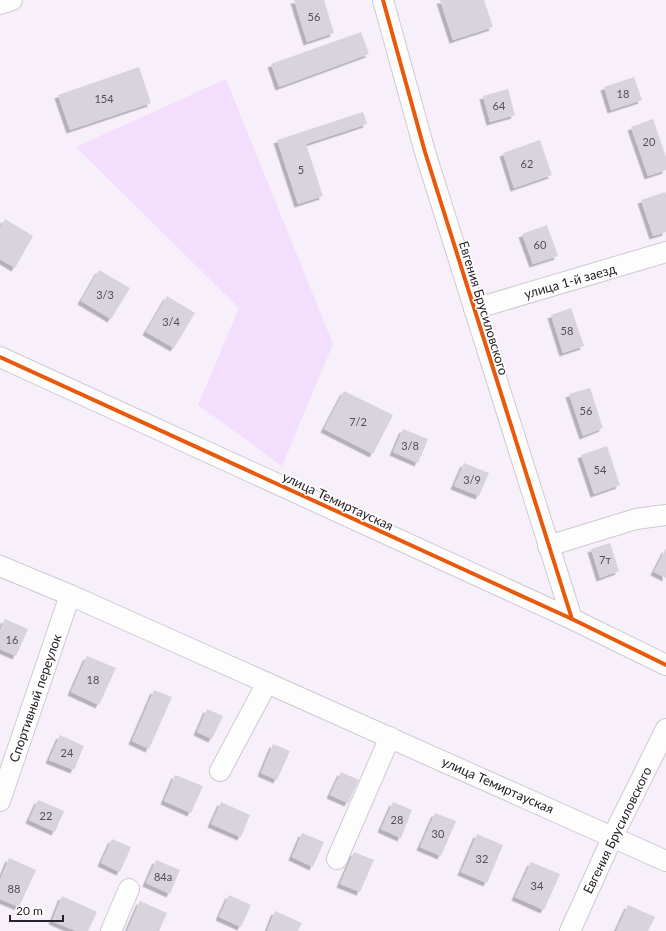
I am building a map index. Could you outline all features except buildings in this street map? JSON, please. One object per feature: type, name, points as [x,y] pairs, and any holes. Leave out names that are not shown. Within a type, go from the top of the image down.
[{"type":"street","points":[[0,4],[12,0]]},
{"type":"street","name":"Евгения Брусиловского","points":[[383,0],[425,152],[572,619]]},
{"type":"street","name":"улица 1-й заезд","points":[[474,309],[666,252]]},
{"type":"street","name":"улица Темиртауская","points":[[0,356],[572,619],[666,665]]},
{"type":"street","points":[[548,546],[636,519],[666,515]]},
{"type":"street","name":"улица Темиртауская","points":[[0,566],[70,595],[613,836],[666,861]]},
{"type":"street","name":"Спортивный переулок","points":[[0,801],[70,595]]},
{"type":"street","points":[[220,771],[267,683]]},
{"type":"street","name":"Евгения Брусиловского","points":[[570,931],[613,836],[666,730]]},
{"type":"street","points":[[337,859],[390,737]]},
{"type":"street","points":[[111,931],[129,889]]},
{"type":"shaded area","points":[[226,79],[333,344],[282,466],[198,405],[239,308],[76,147]]},
{"type":"cycle path","points":[[383,0],[425,152],[572,619]]},
{"type":"cycle path","points":[[0,357],[572,619],[666,665]]}]
